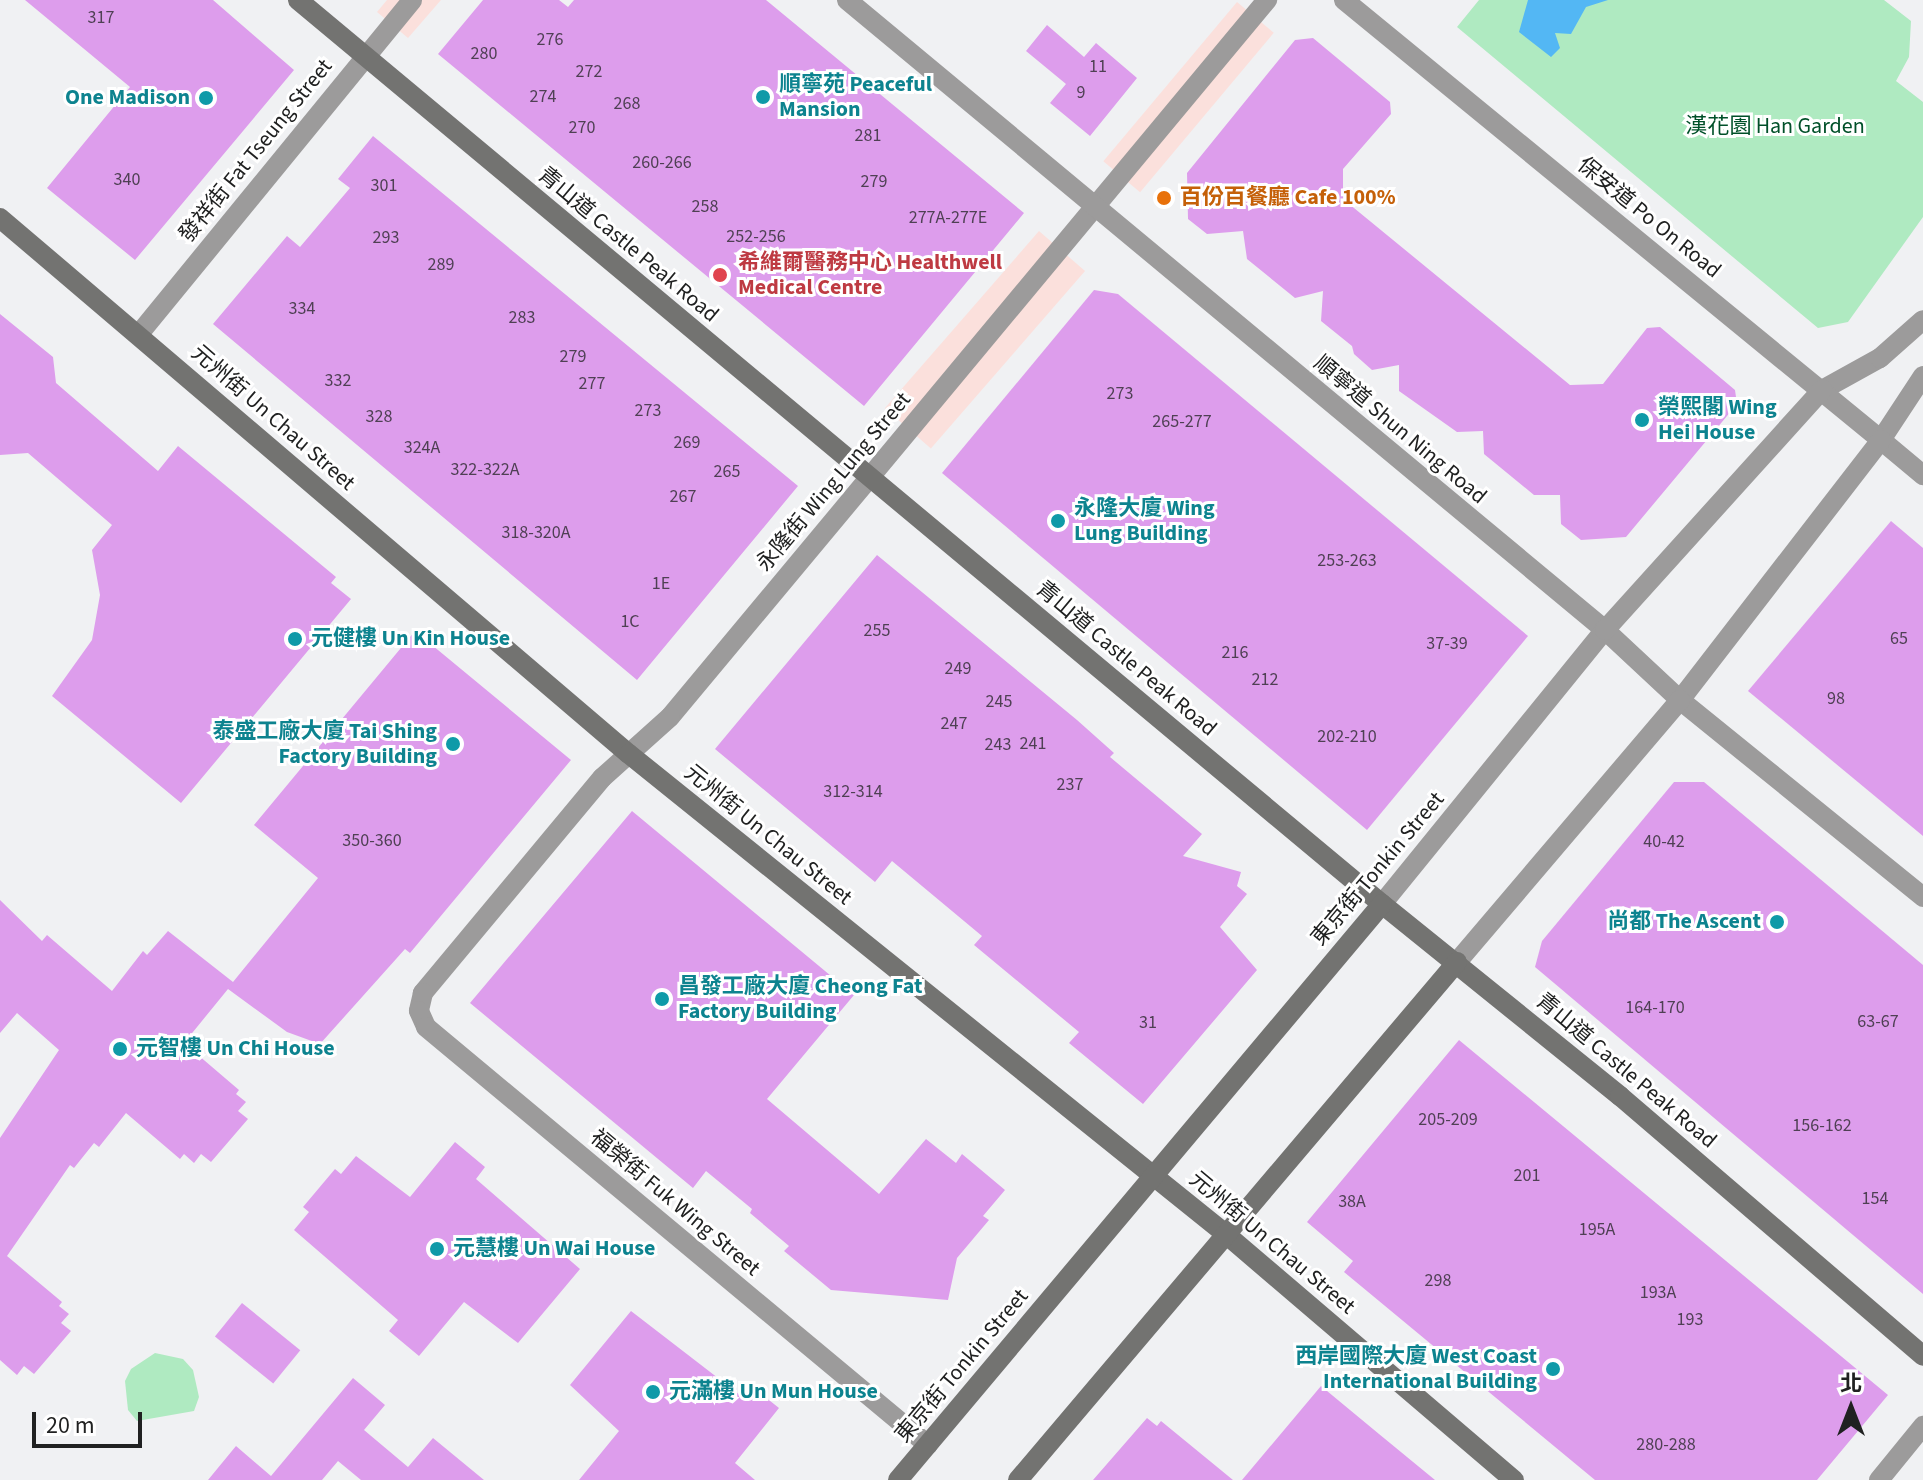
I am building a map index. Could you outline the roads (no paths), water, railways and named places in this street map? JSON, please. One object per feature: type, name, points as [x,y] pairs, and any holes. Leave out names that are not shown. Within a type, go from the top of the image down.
[{"type":"main road","name":"青山道 Castle Peak Road","points":[[298,0],[1382,904],[1457,962],[1923,1356]]},
{"type":"main road","name":"元州街 Un Chau Street","points":[[0,218],[629,754],[1228,1236],[1514,1480]]},
{"type":"main road","name":"東京街 Tonkin Street","points":[[898,1480],[1382,904]]},
{"type":"main road","points":[[1018,1480],[1228,1236],[1457,962]]},
{"type":"street","name":"發祥街 Fat Tseung Street","points":[[139,334],[412,0]]},
{"type":"street","name":"順寧道 Shun Ning Road","points":[[847,0],[1605,630],[1680,700],[1923,897]]},
{"type":"street","name":"永隆街 Wing Lung Street","points":[[429,986],[602,778],[670,717],[1267,0]]},
{"type":"street","name":"保安道 Po On Road","points":[[1344,0],[1923,475]]},
{"type":"street","name":"東京街 Tonkin Street","points":[[1382,904],[1605,630],[1822,390],[1880,358],[1923,320]]},
{"type":"street","points":[[1457,962],[1680,700],[1881,440],[1923,376]]},
{"type":"street","name":"福榮街 Fuk Wing Street","points":[[429,986],[419,1002],[426,1027],[928,1445]]},
{"type":"street","points":[[1879,1480],[1923,1426]]},
{"type":"water","points":[[1528,0],[1608,0],[1586,7],[1571,34],[1555,33],[1560,48],[1551,57],[1519,32]]},
{"type":"place","name":"順寧苑 Peaceful Mansion","points":[[763,97]]},
{"type":"place","name":"One Madison","points":[[206,98]]},
{"type":"place","name":"百份百餐廳 Cafe 100%","points":[[1164,198]]},
{"type":"place","name":"希維爾醫務中心 Healthwell Medical Centre","points":[[720,275]]},
{"type":"place","name":"榮熙閣 Wing Hei House","points":[[1642,420]]},
{"type":"place","name":"永隆大廈 Wing Lung Building","points":[[1058,521]]},
{"type":"place","name":"元健樓 Un Kin House","points":[[295,639]]},
{"type":"place","name":"泰盛工廠大廈 Tai Shing Factory Building","points":[[453,744]]},
{"type":"place","name":"尚都 The Ascent","points":[[1777,922]]},
{"type":"place","name":"昌發工廠大廈 Cheong Fat Factory Building","points":[[662,999]]},
{"type":"place","name":"元智樓 Un Chi House","points":[[120,1049]]},
{"type":"place","name":"元慧樓 Un Wai House","points":[[437,1249]]},
{"type":"place","name":"西岸國際大廈 West Coast International Building","points":[[1553,1369]]},
{"type":"place","name":"元滿樓 Un Mun House","points":[[653,1392]]},
{"type":"park label","name":"漢花園 Han Garden","points":[[1775,127]]}]
